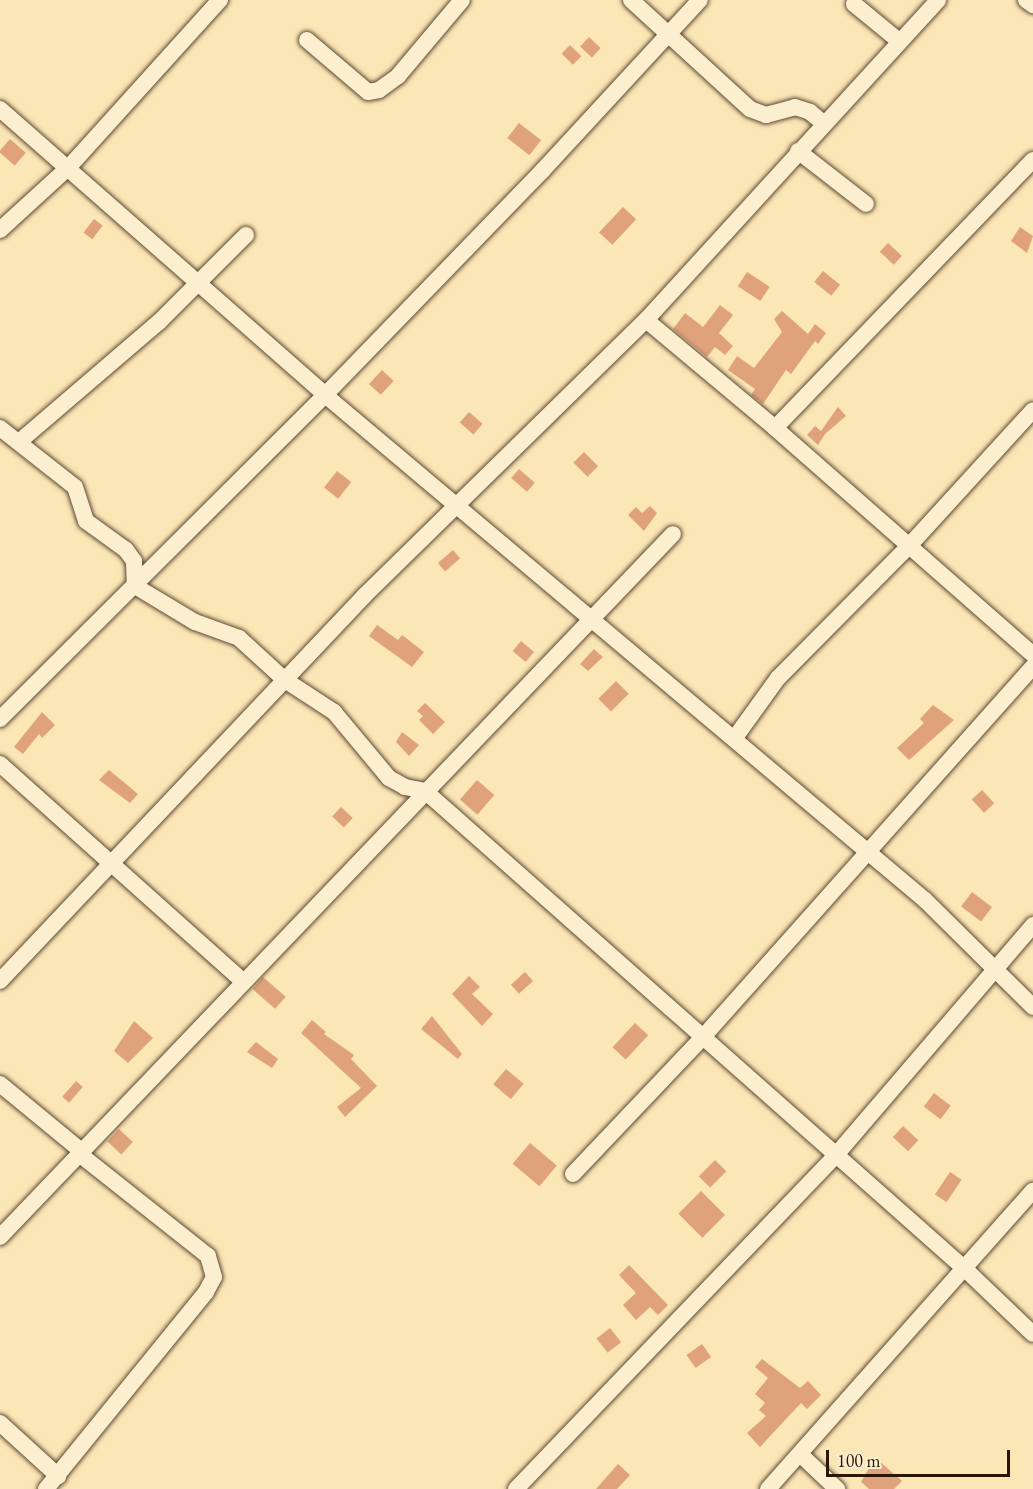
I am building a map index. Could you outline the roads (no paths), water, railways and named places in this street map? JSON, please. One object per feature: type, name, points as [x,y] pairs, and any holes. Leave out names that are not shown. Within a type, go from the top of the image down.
[{"type":"street","points":[[0,231],[68,168],[220,0]]},
{"type":"street","points":[[307,40],[368,92],[379,90],[398,76],[462,0]]},
{"type":"street","points":[[631,0],[750,109],[765,115],[795,107],[810,112],[823,123]]},
{"type":"street","points":[[0,719],[325,395],[670,35],[700,0]]},
{"type":"street","points":[[0,981],[285,680],[456,505],[646,320],[823,123],[938,0]]},
{"type":"street","points":[[1026,0],[1033,6]]},
{"type":"street","points":[[854,4],[900,41]]},
{"type":"street","points":[[0,110],[325,395],[591,617],[967,937],[994,970],[1033,1007]]},
{"type":"street","points":[[798,151],[867,204]]},
{"type":"street","points":[[776,428],[1033,160]]},
{"type":"street","points":[[20,441],[199,284],[246,235]]},
{"type":"street","points":[[646,320],[776,428],[908,547],[1033,655]]},
{"type":"street","points":[[734,739],[778,678],[908,547],[1033,410]]},
{"type":"street","points":[[0,428],[20,441],[75,488],[86,521],[131,556],[136,567],[135,586]]},
{"type":"street","points":[[0,1237],[591,617],[673,534]]},
{"type":"street","points":[[135,586],[195,622],[239,638],[285,680],[345,723],[389,778],[405,787],[425,791],[964,1268],[1033,1334]]},
{"type":"street","points":[[573,1174],[703,1037],[1033,666]]},
{"type":"street","points":[[0,764],[244,982]]},
{"type":"street","points":[[516,1489],[836,1155],[1033,925]]},
{"type":"street","points":[[0,1084],[79,1152],[208,1256],[214,1276],[206,1292],[46,1489]]},
{"type":"street","points":[[768,1489],[801,1455],[1033,1191]]},
{"type":"street","points":[[0,1423],[58,1476]]},
{"type":"street","points":[[801,1455],[837,1489]]}]
